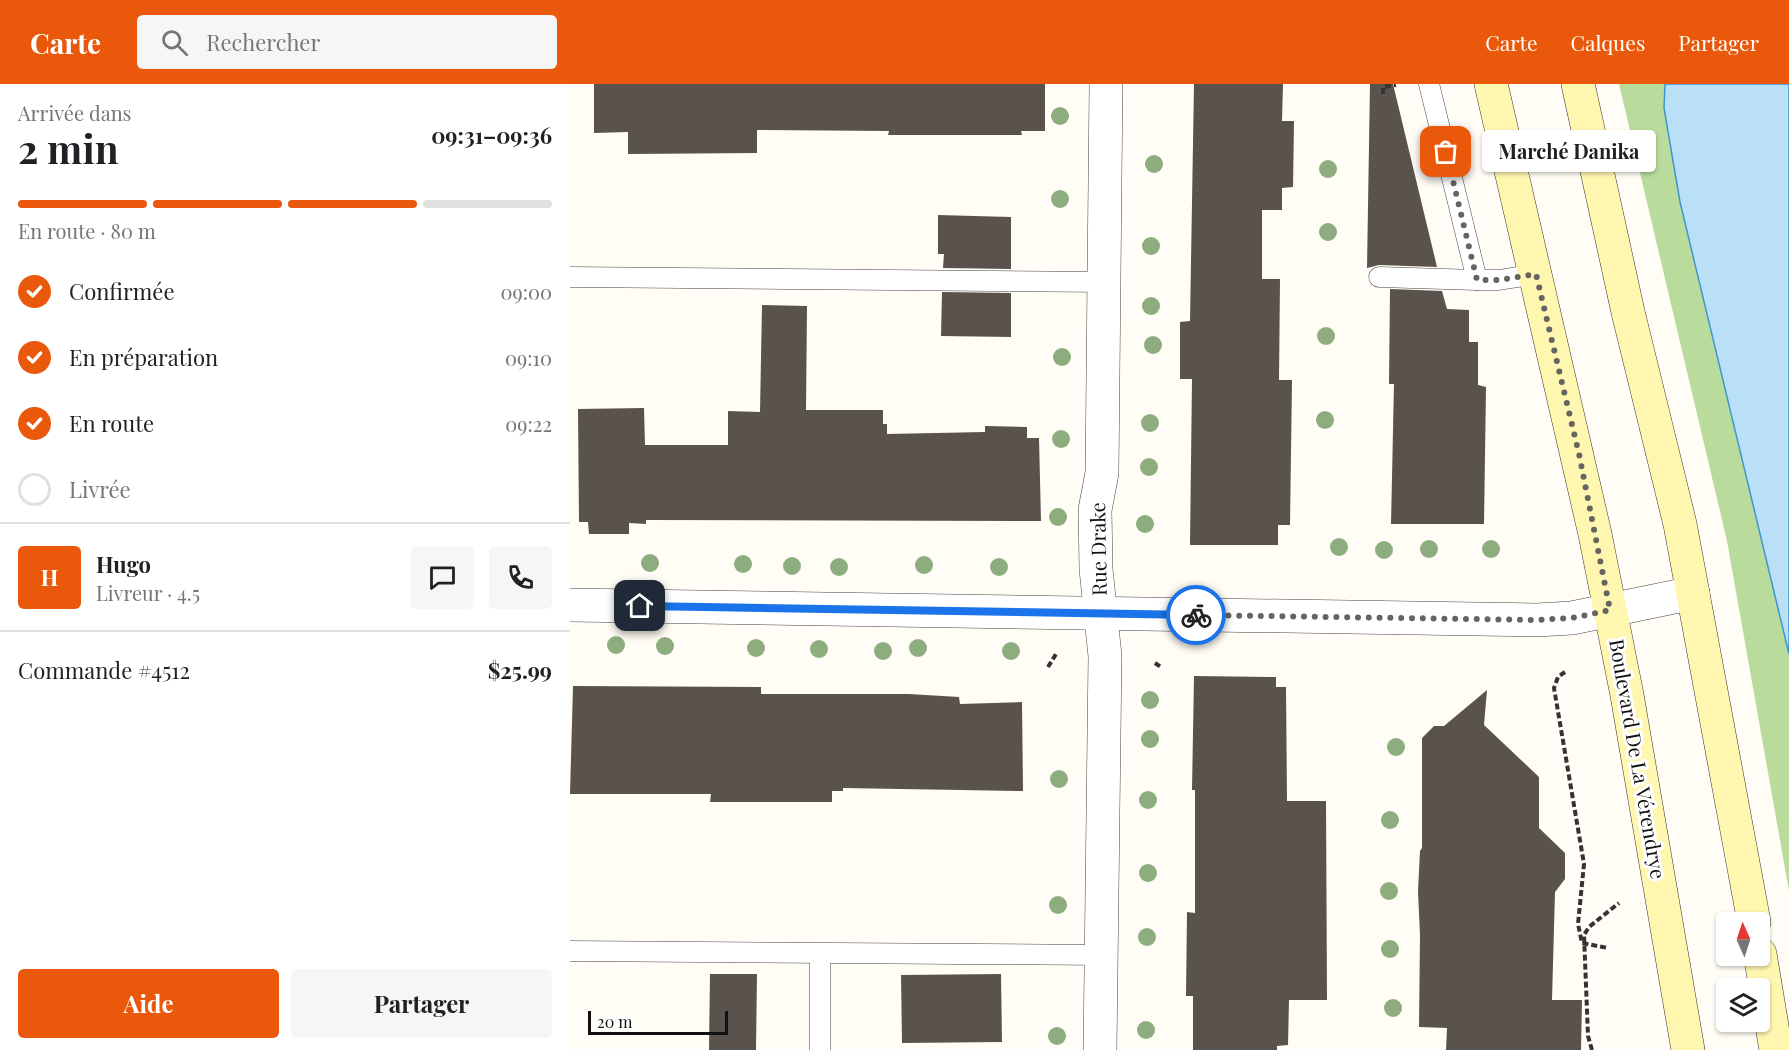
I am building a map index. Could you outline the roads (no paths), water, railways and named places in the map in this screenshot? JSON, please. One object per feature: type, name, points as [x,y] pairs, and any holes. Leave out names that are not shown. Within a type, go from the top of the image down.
[{"type":"main road","name":"Boulevard De La Vérendrye","points":[[1491,84],[1579,454],[1610,610],[1688,1050]]},
{"type":"main road","points":[[1578,84],[1628,312],[1680,524],[1752,912]]},
{"type":"main road","points":[[1762,966],[1776,1050]]},
{"type":"street","name":"Rue Drake","points":[[1100,1050],[1105,656],[1096,569],[1095,510],[1102,472],[1106,84]]},
{"type":"street","points":[[570,605],[1513,620],[1572,618],[1693,594]]},
{"type":"lane","points":[[1429,84],[1477,280]]},
{"type":"lane","points":[[1379,277],[1499,280],[1536,274]]},
{"type":"lane","points":[[570,278],[1104,282]]},
{"type":"lane","points":[[570,951],[1101,955]]},
{"type":"lane","points":[[820,954],[820,1050]]},
{"type":"water","points":[[1665,84],[1789,84],[1789,654],[1680,202],[1664,108]]},
{"type":"place","name":"Marché Danika","points":[[1446,152]]}]
